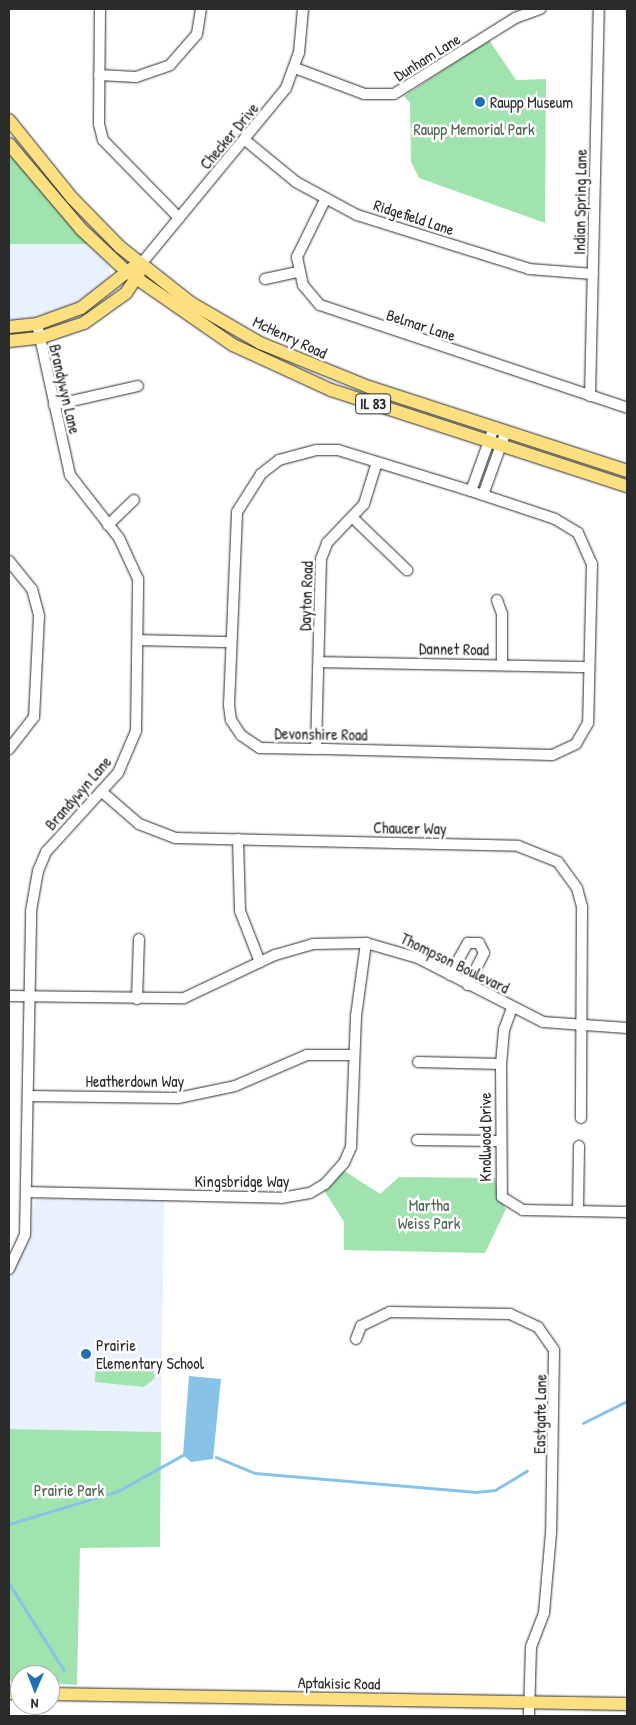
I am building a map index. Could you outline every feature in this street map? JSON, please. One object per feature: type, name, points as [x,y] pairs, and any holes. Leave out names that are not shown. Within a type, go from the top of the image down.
[{"type":"main road","name":"McHenry Road","points":[[9,120],[72,198],[141,264],[192,303],[260,344],[321,370],[627,471]]},
{"type":"main road","name":"McHenry Road","points":[[9,144],[81,229],[138,281],[208,331],[282,369],[627,486]]},
{"type":"main road","points":[[9,327],[37,324],[100,297],[126,271],[141,264]]},
{"type":"main road","points":[[9,341],[39,338],[84,323],[138,281],[141,264]]},
{"type":"main road","name":"Aptakisic Road","points":[[60,1694],[627,1704]]},
{"type":"street","points":[[100,9],[99,75],[103,140],[179,218]]},
{"type":"street","points":[[99,75],[136,77],[170,65],[197,34],[201,9]]},
{"type":"street","name":"Checker Drive","points":[[141,264],[276,102],[295,68],[303,9]]},
{"type":"street","name":"Dunham Lane","points":[[295,68],[364,94],[394,94],[515,18],[540,9]]},
{"type":"street","name":"Indian Spring Lane","points":[[590,396],[599,9]]},
{"type":"street","name":"Ridgefield Lane","points":[[245,140],[325,200],[357,215],[529,269],[593,274]]},
{"type":"street","name":"Belmar Lane","points":[[325,200],[296,257],[299,272],[310,296],[334,312],[627,408]]},
{"type":"street","points":[[265,279],[299,272]]},
{"type":"street","name":"Brandywyn Lane","points":[[9,1269],[26,1234],[31,911],[38,871],[46,852],[118,774],[136,731],[138,579],[132,558],[70,475],[37,324]]},
{"type":"street","points":[[54,405],[138,386]]},
{"type":"street","points":[[471,491],[500,429]]},
{"type":"street","points":[[483,495],[495,442]]},
{"type":"street","name":"Devonshire Road","points":[[317,450],[338,450],[471,491],[564,523],[587,545],[592,564],[589,667],[585,731],[576,744],[560,753],[260,748],[233,726],[228,705],[229,642],[237,512],[261,474],[279,460],[317,450]]},
{"type":"street","name":"Dayton Road","points":[[316,749],[321,559],[327,544],[354,519],[364,504],[377,462]]},
{"type":"street","points":[[108,525],[134,500]]},
{"type":"street","points":[[354,519],[407,570]]},
{"type":"street","points":[[9,561],[32,589],[39,616],[34,717],[9,749]]},
{"type":"street","points":[[497,600],[502,614],[502,665]]},
{"type":"street","points":[[138,640],[229,642]]},
{"type":"street","name":"Dannet Road","points":[[319,662],[589,667]]},
{"type":"street","name":"Chaucer Way","points":[[102,791],[138,824],[161,836],[518,846],[549,856],[564,867],[580,897],[581,1118]]},
{"type":"street","points":[[238,839],[240,911],[260,962]]},
{"type":"street","points":[[137,999],[139,939]]},
{"type":"street","name":"Thompson Boulevard","points":[[9,996],[137,999],[200,993],[260,962],[313,944],[366,943],[418,958],[512,1008],[543,1022],[582,1027],[627,1028]]},
{"type":"street","name":"Kingsbridge Way","points":[[26,1192],[281,1198],[310,1193],[335,1176],[351,1147],[354,1055],[366,943]]},
{"type":"street","points":[[450,975],[468,943],[479,943],[484,953],[468,985]]},
{"type":"street","name":"Knollwood Drive","points":[[512,1008],[504,1030],[499,1141],[498,1183],[507,1204],[523,1210],[627,1212]]},
{"type":"street","name":"Heatherdown Way","points":[[28,1096],[178,1098],[235,1086],[307,1055],[354,1055]]},
{"type":"street","points":[[418,1062],[501,1064]]},
{"type":"street","points":[[417,1140],[499,1141]]},
{"type":"street","points":[[578,1211],[579,1146]]},
{"type":"street","name":"Eastgate Lane","points":[[356,1339],[361,1326],[390,1312],[510,1314],[538,1327],[554,1350],[551,1533],[544,1612],[531,1647],[529,1716]]},
{"type":"shaded area","points":[[9,244],[88,244],[109,263],[111,279],[73,307],[9,322]]},
{"type":"shaded area","name":"Prairie Elementary School","points":[[35,1199],[164,1199],[161,1432],[9,1429],[9,1278],[30,1239]]},
{"type":"green space","name":"Raupp Memorial Park","points":[[489,40],[516,80],[546,79],[545,223],[419,178],[411,162],[410,103],[404,96]]},
{"type":"green space","points":[[9,151],[88,244],[9,244]]},
{"type":"green space","name":"Martha Weiss Park","points":[[343,1170],[380,1194],[399,1177],[495,1178],[498,1197],[506,1209],[485,1253],[344,1250],[344,1222],[324,1190]]},
{"type":"green space","points":[[96,1362],[152,1363],[155,1378],[144,1387],[95,1382]]},
{"type":"green space","name":"Prairie Park","points":[[9,1429],[161,1432],[160,1547],[80,1548],[77,1685],[60,1684],[60,1665],[10,1665],[9,1681]]},
{"type":"water","points":[[189,1376],[221,1379],[213,1459],[191,1462],[183,1455]]},
{"type":"waterway","points":[[583,1423],[627,1401]]},
{"type":"waterway","points":[[9,1524],[118,1491],[183,1455]]},
{"type":"waterway","points":[[216,1457],[255,1473],[476,1492],[495,1490],[527,1471]]},
{"type":"waterway","points":[[9,1583],[64,1670]]},
{"type":"place","name":"Raupp Museum","points":[[480,102]]},
{"type":"place","name":"Prairie Elementary School","points":[[86,1354]]}]
